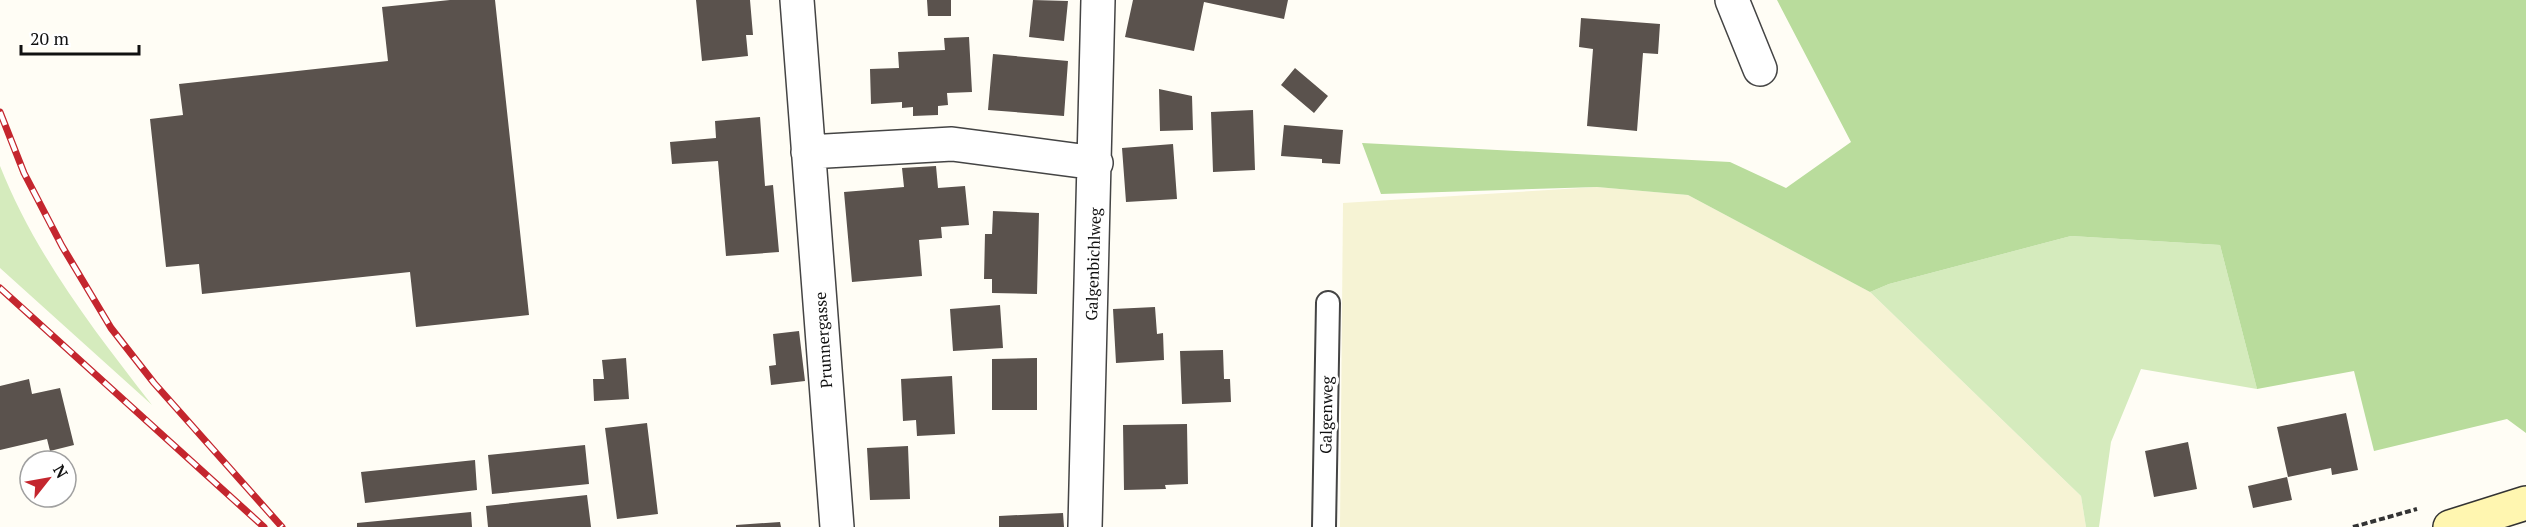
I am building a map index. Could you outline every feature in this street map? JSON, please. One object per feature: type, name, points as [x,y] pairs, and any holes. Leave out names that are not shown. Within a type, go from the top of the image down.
[{"type":"main road","points":[[2450,527],[2526,503]]},
{"type":"street","name":"Prunnergasse","points":[[797,0],[837,527]]},
{"type":"street","name":"Galgenbichlweg","points":[[1085,527],[1096,164],[1098,0]]},
{"type":"street","points":[[1732,0],[1760,69]]},
{"type":"street","points":[[808,152],[952,144],[1096,164]]},
{"type":"lane","name":"Galgenweg","points":[[1324,527],[1329,303]]},
{"type":"shaded area","points":[[1597,187],[1688,195],[1870,292],[2081,496],[2086,527],[1340,527],[1343,203]]},
{"type":"green space","points":[[1777,0],[2526,0],[2526,433],[2507,419],[2374,451],[2354,371],[2257,389],[2220,245],[2071,236],[1889,284],[1870,292],[1688,195],[1597,187],[1381,194],[1362,143],[1730,162],[1786,188],[1851,142]]},
{"type":"green space","points":[[0,166],[31,231],[67,291],[152,405],[0,268]]},
{"type":"green space","points":[[2071,236],[2220,245],[2257,389],[2141,369],[2111,442],[2099,527],[2086,527],[2081,496],[1870,292],[1889,284]]},
{"type":"building","points":[[450,0],[495,0],[529,315],[416,327],[410,272],[202,294],[199,264],[166,267],[150,119],[183,115],[179,84],[388,61],[382,7]]},
{"type":"building","points":[[696,0],[750,0],[753,35],[746,35],[748,56],[702,61]]},
{"type":"building","points":[[927,0],[951,0],[951,16],[928,16]]},
{"type":"building","points":[[1033,0],[1068,1],[1064,41],[1029,37]]},
{"type":"building","points":[[1133,0],[1288,0],[1284,19],[1204,2],[1194,51],[1125,37]]},
{"type":"building","points":[[1581,18],[1660,24],[1658,54],[1643,53],[1637,131],[1587,126],[1593,49],[1579,47]]},
{"type":"building","points":[[969,37],[972,92],[947,93],[948,105],[938,106],[938,115],[913,116],[913,107],[902,108],[902,102],[871,104],[870,69],[899,68],[898,52],[945,50],[944,38]]},
{"type":"building","points":[[993,54],[1068,61],[1064,116],[988,110]]},
{"type":"building","points":[[1295,68],[1328,96],[1314,113],[1281,85]]},
{"type":"building","points":[[1159,89],[1192,96],[1193,130],[1160,131]]},
{"type":"building","points":[[1253,110],[1255,170],[1213,172],[1211,112]]},
{"type":"building","points":[[760,117],[765,186],[773,185],[779,252],[726,256],[718,161],[672,164],[670,142],[716,138],[715,121]]},
{"type":"building","points":[[1284,125],[1343,130],[1340,164],[1322,163],[1322,159],[1281,156]]},
{"type":"building","points":[[1173,144],[1177,199],[1126,202],[1122,148]]},
{"type":"building","points":[[936,166],[938,188],[965,186],[969,225],[941,227],[942,238],[919,240],[922,276],[852,282],[844,192],[904,187],[902,168]]},
{"type":"building","points":[[993,211],[1039,213],[1037,294],[992,293],[992,279],[984,279],[985,234],[992,234]]},
{"type":"building","points":[[1000,305],[1003,348],[953,351],[950,309]]},
{"type":"building","points":[[1155,307],[1157,334],[1163,333],[1164,360],[1116,363],[1113,309]]},
{"type":"building","points":[[799,331],[805,381],[771,385],[769,366],[776,365],[773,334]]},
{"type":"building","points":[[1223,350],[1224,379],[1230,379],[1231,402],[1182,404],[1180,351]]},
{"type":"building","points":[[626,358],[629,399],[594,401],[593,379],[604,379],[602,360]]},
{"type":"building","points":[[1037,358],[1037,410],[992,410],[992,359]]},
{"type":"building","points":[[952,376],[955,434],[917,436],[916,420],[903,421],[901,379]]},
{"type":"building","points":[[29,379],[32,394],[60,388],[74,445],[50,449],[47,439],[0,450],[0,386]]},
{"type":"building","points":[[2346,413],[2358,470],[2332,475],[2331,468],[2288,477],[2277,427]]},
{"type":"building","points":[[647,423],[658,514],[617,519],[605,428]]},
{"type":"building","points":[[1187,424],[1188,484],[1165,485],[1166,489],[1124,490],[1123,425]]},
{"type":"building","points":[[2188,442],[2197,489],[2154,497],[2145,451]]},
{"type":"building","points":[[585,445],[589,484],[492,494],[488,455]]},
{"type":"building","points":[[908,446],[910,499],[870,500],[867,448]]},
{"type":"building","points":[[475,460],[477,490],[365,503],[361,472]]},
{"type":"building","points":[[2287,477],[2292,500],[2253,508],[2248,486]]},
{"type":"building","points":[[587,495],[591,527],[488,527],[486,506]]},
{"type":"building","points":[[471,512],[472,527],[357,527],[357,523]]},
{"type":"building","points":[[1063,513],[1064,527],[999,527],[999,516]]},
{"type":"building","points":[[780,522],[781,527],[736,527],[736,525]]},
{"type":"railway","points":[[0,112],[24,173],[62,246],[111,328],[154,383],[282,527]]},
{"type":"railway","points":[[0,288],[264,527]]}]
